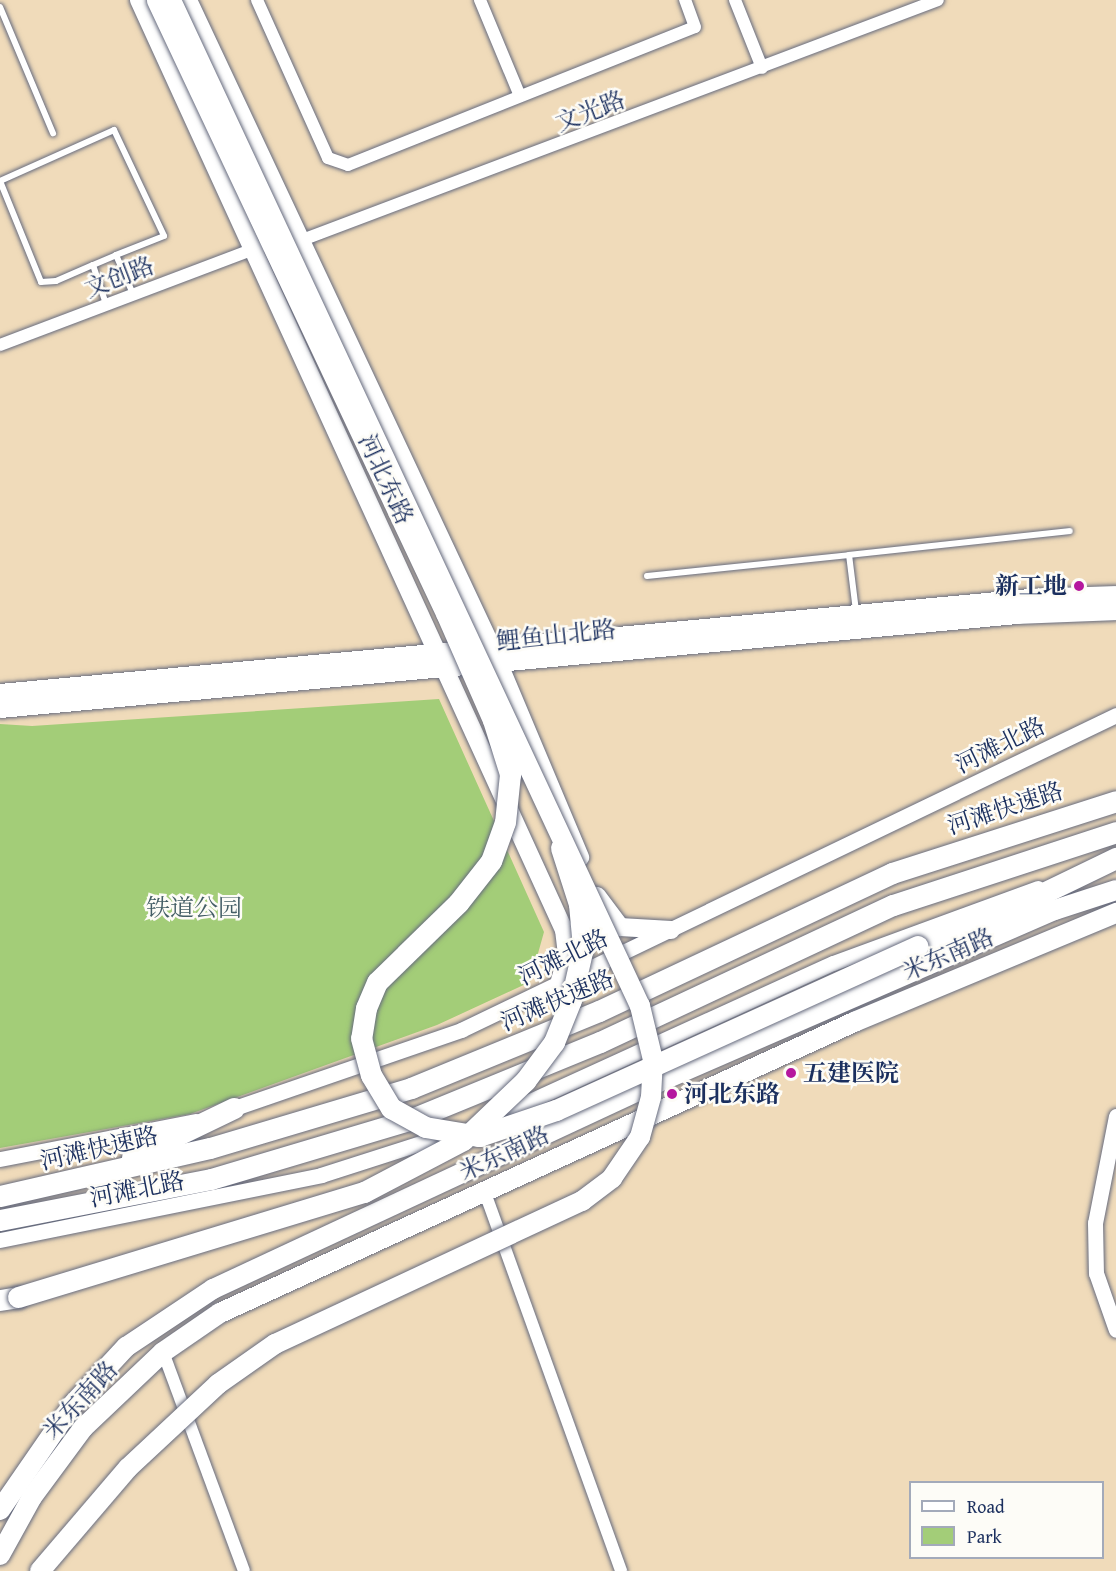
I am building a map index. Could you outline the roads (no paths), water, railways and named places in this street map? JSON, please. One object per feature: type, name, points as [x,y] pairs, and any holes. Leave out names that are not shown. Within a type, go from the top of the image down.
[{"type":"highway","points":[[157,0],[446,613],[493,720],[510,774],[505,822],[491,861],[458,903],[377,982],[366,1008],[361,1038],[371,1075],[391,1108],[425,1127],[479,1136],[555,1110],[918,946],[1002,913],[1053,884],[1116,858]]},
{"type":"highway","name":"河滩快速路","points":[[0,1196],[83,1179],[411,1088],[599,1011],[892,873],[1116,801]]},
{"type":"highway","name":"河滩快速路","points":[[0,1220],[211,1179],[412,1119],[600,1042],[893,905],[1116,832]]},
{"type":"highway","points":[[9,1299],[364,1192],[463,1140],[543,1058],[571,1000],[583,947],[579,904],[568,846]]},
{"type":"highway","points":[[83,1179],[234,1108]]},
{"type":"main road","name":"河北东路","points":[[139,0],[535,862],[564,930],[567,956],[559,984]]},
{"type":"main road","points":[[40,1571],[128,1468],[218,1384],[274,1344],[528,1229],[582,1201],[612,1178],[640,1137],[651,1097],[653,1060],[640,1006],[568,846],[171,0]]},
{"type":"main road","name":"河北东路","points":[[188,0],[304,242],[496,657],[568,846],[604,912],[620,927],[672,930]]},
{"type":"main road","name":"鲤鱼山北路","points":[[0,709],[1116,595]]},
{"type":"main road","name":"鲤鱼山北路","points":[[857,622],[1116,611]]},
{"type":"main road","name":"鲤鱼山北路","points":[[0,693],[445,662]]},
{"type":"main road","points":[[535,862],[562,859],[568,846]]},
{"type":"main road","name":"米东南路","points":[[0,1510],[73,1404],[126,1347],[213,1289],[532,1139],[1055,910],[1116,890]]},
{"type":"main road","name":"米东南路","points":[[0,1555],[32,1497],[83,1428],[163,1352],[220,1313],[854,1022],[1116,913]]},
{"type":"street","points":[[257,0],[328,158],[348,165],[695,27],[685,0]]},
{"type":"street","points":[[480,0],[520,96]]},
{"type":"street","points":[[735,0],[762,68]]},
{"type":"street","name":"文光路","points":[[253,248],[304,242],[938,0]]},
{"type":"street","name":"文创路","points":[[0,345],[253,248]]},
{"type":"street","name":"河滩北路","points":[[0,1159],[198,1120],[462,1030],[1116,715]]},
{"type":"street","name":"河滩北路","points":[[0,1240],[321,1175],[519,1110],[833,963],[991,901],[1053,884]]},
{"type":"street","points":[[519,1110],[544,1163]]},
{"type":"street","points":[[1116,1116],[1095,1223],[1096,1273],[1116,1330]]},
{"type":"street","points":[[484,1190],[621,1571]]},
{"type":"street","points":[[163,1352],[244,1571]]},
{"type":"lane","points":[[0,6],[53,133]]},
{"type":"lane","points":[[114,130],[164,236],[116,255],[56,281],[41,282],[0,181],[114,130]]},
{"type":"lane","points":[[116,255],[133,294]]},
{"type":"lane","points":[[93,265],[106,304]]},
{"type":"lane","points":[[647,576],[1070,531]]},
{"type":"lane","points":[[849,555],[857,622]]},
{"type":"place","name":"新工地","points":[[1079,586]]},
{"type":"place","name":"五建医院","points":[[791,1073]]},
{"type":"place","name":"河北东路","points":[[672,1094]]},
{"type":"park label","name":"铁道公园","points":[[194,908]]}]
